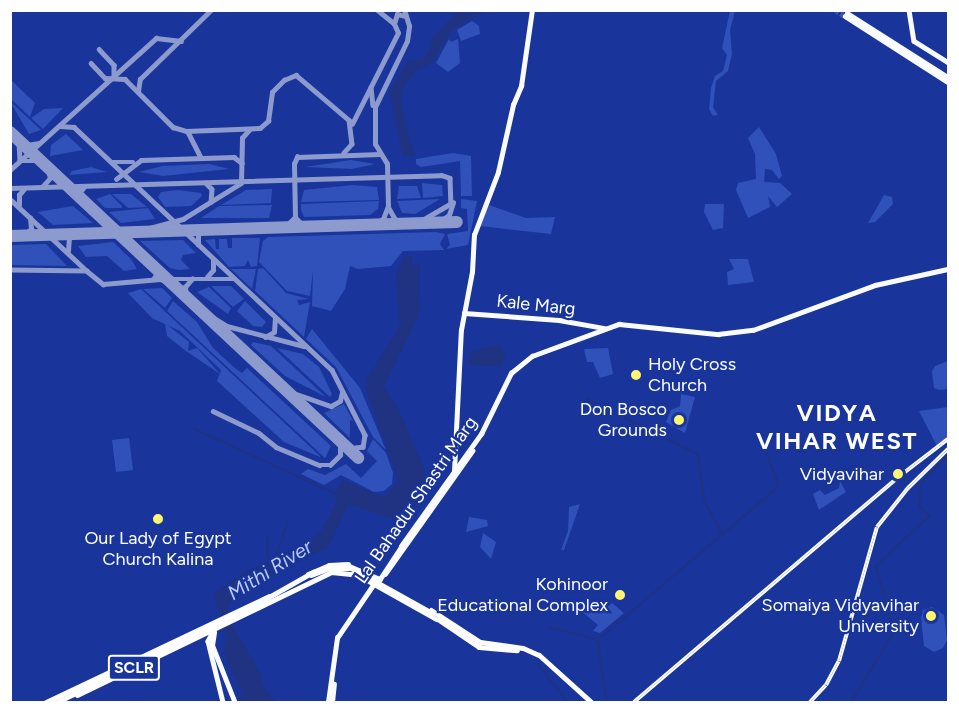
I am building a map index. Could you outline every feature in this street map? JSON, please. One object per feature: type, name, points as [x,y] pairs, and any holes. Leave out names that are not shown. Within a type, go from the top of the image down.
[{"type":"highway","points":[[346,572],[348,564]]},
{"type":"highway","points":[[298,583],[322,567],[348,564],[356,568]]},
{"type":"highway","name":"SCLR","points":[[312,577],[333,567],[356,568],[434,616],[478,647],[523,651],[551,665]]},
{"type":"highway","name":"SCLR","points":[[46,702],[162,647],[218,626],[269,595],[330,570],[351,570],[480,642],[511,645],[531,651],[551,665],[589,702]]},
{"type":"highway","points":[[298,583],[327,573],[346,572],[375,584],[434,616]]},
{"type":"highway","name":"SCLR","points":[[241,612],[283,593],[298,583]]},
{"type":"highway","points":[[51,702],[283,593]]},
{"type":"highway","points":[[257,604],[269,595]]},
{"type":"highway","points":[[212,645],[218,626]]},
{"type":"highway","name":"SCLR","points":[[59,702],[206,629]]},
{"type":"highway","points":[[59,702],[126,664],[162,647]]},
{"type":"main road","points":[[909,10],[914,41],[948,62]]},
{"type":"main road","points":[[455,472],[464,313],[472,272],[474,235],[498,172],[513,107],[523,86],[534,13]]},
{"type":"main road","points":[[846,15],[948,77]]},
{"type":"main road","points":[[853,19],[948,82]]},
{"type":"main road","name":"Lal Bahadur Shastri Marg","points":[[330,702],[339,640],[358,608],[481,434],[518,364],[603,328],[627,326],[732,336],[755,331],[851,294],[887,283],[948,270]]},
{"type":"main road","name":"Kale Marg","points":[[464,313],[603,328]]},
{"type":"main road","name":"Lal Bahadur Shastri Marg","points":[[375,584],[455,472]]},
{"type":"main road","points":[[223,702],[208,641],[214,627],[321,568],[342,564],[380,579],[403,544]]},
{"type":"main road","points":[[206,629],[215,658]]},
{"type":"main road","points":[[206,629],[215,658],[233,700]]},
{"type":"shaded area","points":[[730,11],[735,11],[730,30],[732,54],[728,71],[716,81],[713,107],[718,115],[713,116],[709,109],[711,88],[715,76],[723,71],[727,55],[722,48]]},
{"type":"shaded area","points":[[472,21],[479,26],[480,34],[461,41],[457,30]]},
{"type":"shaded area","points":[[449,39],[451,42],[458,39],[460,63],[448,72],[436,63]]},
{"type":"shaded area","points":[[11,80],[35,103],[30,117],[11,99]]},
{"type":"shaded area","points":[[13,104],[41,130],[29,134]]},
{"type":"shaded area","points":[[63,108],[43,129],[31,118],[44,109]]},
{"type":"shaded area","points":[[759,127],[776,154],[782,176],[779,179],[772,170],[765,169],[764,182],[780,183],[792,194],[777,207],[768,196],[770,207],[748,218],[736,190],[738,183],[756,179],[755,154],[748,138]]},
{"type":"shaded area","points":[[66,134],[83,150],[50,156],[51,145]]},
{"type":"shaded area","points":[[453,153],[471,156],[472,196],[461,196],[460,161],[421,167],[416,164],[416,159]]},
{"type":"shaded area","points":[[351,160],[375,164],[352,169],[305,167]]},
{"type":"shaded area","points":[[209,164],[229,169],[163,176],[139,172],[162,166]]},
{"type":"shaded area","points":[[91,167],[107,172],[69,175],[72,171]]},
{"type":"shaded area","points":[[422,183],[442,185],[443,196],[423,198]]},
{"type":"shaded area","points":[[353,185],[377,187],[379,200],[301,202],[304,190]]},
{"type":"shaded area","points":[[399,186],[417,186],[421,198],[397,199]]},
{"type":"shaded area","points":[[272,189],[271,203],[221,205],[246,190]]},
{"type":"shaded area","points":[[178,190],[201,193],[202,196],[191,206],[165,207],[158,197],[161,192]]},
{"type":"shaded area","points":[[110,194],[122,208],[105,208],[96,199]]},
{"type":"shaded area","points":[[112,194],[131,194],[147,207],[128,208]]},
{"type":"shaded area","points":[[884,195],[892,197],[893,204],[875,222],[868,223]]},
{"type":"shaded area","points":[[440,199],[415,214],[402,213],[397,201]]},
{"type":"shaded area","points":[[461,199],[477,201],[468,245],[446,249],[450,245],[447,234],[468,231],[467,209],[461,208]]},
{"type":"shaded area","points":[[379,201],[378,209],[370,215],[304,217],[301,210],[301,204]]},
{"type":"shaded area","points":[[705,204],[724,204],[723,228],[713,230],[704,212]]},
{"type":"shaded area","points":[[272,205],[269,218],[201,218],[219,206]]},
{"type":"shaded area","points":[[489,205],[526,218],[555,217],[551,234],[480,226]]},
{"type":"shaded area","points":[[73,206],[93,223],[53,225],[38,212]]},
{"type":"shaded area","points":[[148,208],[155,219],[121,223],[109,212]]},
{"type":"shaded area","points":[[436,232],[445,234],[440,244],[444,250],[403,251],[391,266],[358,269],[350,266],[345,289],[331,311],[312,306],[313,271],[310,296],[287,291],[259,262],[263,241],[268,237]]},
{"type":"shaded area","points":[[232,238],[260,238],[257,266],[251,267],[248,260],[245,266],[229,267],[205,240],[215,239],[216,249],[219,249],[219,239],[227,239],[228,248],[232,248]]},
{"type":"shaded area","points":[[183,240],[196,253],[183,255],[181,260],[190,269],[179,270],[170,268],[140,241]]},
{"type":"shaded area","points":[[113,242],[131,259],[137,269],[124,271],[107,256],[86,257],[78,246]]},
{"type":"shaded area","points":[[46,244],[67,266],[11,265],[11,245]]},
{"type":"shaded area","points":[[729,259],[748,259],[754,282],[728,285],[727,272],[734,269]]},
{"type":"shaded area","points":[[263,268],[286,293],[309,299],[297,300],[299,305],[310,302],[304,337],[255,291],[258,269]]},
{"type":"shaded area","points":[[231,269],[256,269],[252,289]]},
{"type":"shaded area","points":[[211,286],[231,286],[244,299],[233,307]]},
{"type":"shaded area","points":[[209,287],[231,308],[228,314],[197,292]]},
{"type":"shaded area","points":[[162,288],[172,298],[165,308],[143,289]]},
{"type":"shaded area","points":[[141,289],[320,457],[284,442],[217,381],[221,370],[180,331],[152,318],[128,293]]},
{"type":"shaded area","points":[[173,301],[197,322],[213,348],[242,373],[247,368],[331,446],[325,458],[167,311]]},
{"type":"shaded area","points":[[245,301],[266,322],[262,327],[253,326],[237,311]]},
{"type":"shaded area","points":[[165,323],[189,342],[188,351],[197,348],[220,374],[167,336]]},
{"type":"shaded area","points":[[312,329],[360,388],[386,450],[373,437],[336,367],[306,339]]},
{"type":"shaded area","points":[[253,342],[271,346],[326,397],[285,376],[251,345]]},
{"type":"shaded area","points":[[277,348],[303,354],[319,367],[332,394],[330,397]]},
{"type":"shaded area","points":[[608,348],[613,374],[600,378],[593,362],[587,362],[584,349]]},
{"type":"shaded area","points":[[948,361],[948,389],[934,388],[932,371],[935,366]]},
{"type":"shaded area","name":"Don Bosco Grounds","points":[[681,394],[695,397],[685,433],[666,422],[671,410],[680,406]]},
{"type":"shaded area","points":[[344,404],[353,421],[350,420],[350,438],[324,413]]},
{"type":"shaded area","points":[[948,407],[948,438],[937,446],[919,411]]},
{"type":"shaded area","points":[[129,438],[133,470],[116,472],[112,440]]},
{"type":"shaded area","points":[[373,439],[386,453],[393,473],[392,484],[384,491],[374,492],[341,475],[324,485],[301,474],[308,469],[325,475],[346,464],[361,478],[377,461],[367,451]]},
{"type":"shaded area","points":[[840,481],[846,492],[819,510],[813,494],[820,490],[825,495],[839,488]]},
{"type":"shaded area","points":[[580,504],[564,550],[561,550],[568,531],[569,507]]},
{"type":"shaded area","points":[[469,517],[487,520],[488,526],[466,532]]},
{"type":"shaded area","points":[[483,533],[496,542],[491,559],[480,547]]},
{"type":"shaded area","points":[[589,599],[603,611],[612,603],[624,613],[600,633],[593,631],[598,625],[574,605],[582,608]]},
{"type":"shaded area","points":[[932,607],[944,615],[947,640],[943,648],[934,652],[924,646],[921,618],[923,610]]},
{"type":"water","points":[[458,11],[466,11],[466,15],[486,11],[453,29],[433,62],[416,71],[404,87],[401,96],[405,122],[415,156],[403,156],[389,92],[408,61],[420,60],[428,54],[433,37]]},
{"type":"water","name":"Mithi River","points":[[405,256],[412,256],[412,265],[420,265],[419,315],[384,386],[401,414],[425,471],[422,497],[404,517],[394,520],[349,504],[328,547],[270,576],[229,604],[227,614],[232,625],[261,674],[262,684],[276,702],[238,702],[237,699],[243,695],[224,650],[227,637],[213,594],[246,571],[309,542],[322,530],[337,501],[334,494],[342,480],[384,497],[398,481],[366,389],[367,379],[400,325],[396,273]]},
{"type":"water","points":[[500,344],[506,358],[500,367],[469,365],[470,352]]},
{"type":"waterway","points":[[588,399],[698,454],[705,501],[723,535]]},
{"type":"waterway","points":[[195,429],[336,494]]},
{"type":"waterway","points":[[598,640],[774,491],[778,483],[759,434]]},
{"type":"waterway","points":[[851,702],[894,632],[876,566],[929,516],[920,507],[921,484],[948,454]]},
{"type":"waterway","points":[[427,471],[451,465]]},
{"type":"waterway","name":"Mithi River","points":[[274,561],[288,522]]},
{"type":"waterway","name":"Mithi River","points":[[268,538],[268,555],[272,562]]},
{"type":"waterway","points":[[550,627],[598,640],[607,702]]},
{"type":"waterway","points":[[537,663],[568,702]]},
{"type":"waterway","points":[[223,695],[228,702]]},
{"type":"taxiway","points":[[138,91],[140,79],[211,10]]},
{"type":"taxiway","points":[[352,124],[398,33],[394,24],[377,10]]},
{"type":"taxiway","points":[[372,225],[383,219],[388,206],[387,164],[375,144],[375,107],[407,41],[409,26],[404,10]]},
{"type":"taxiway","points":[[394,24],[397,14],[406,16]]},
{"type":"taxiway","points":[[10,170],[156,38],[181,41]]},
{"type":"taxiway","points":[[99,49],[114,65],[114,77]]},
{"type":"taxiway","points":[[91,63],[105,78],[125,79]]},
{"type":"taxiway","points":[[125,79],[173,127],[186,131],[260,128],[268,121],[272,92],[284,80],[296,75],[349,120],[352,144],[344,153]]},
{"type":"taxiway","points":[[371,87],[373,105]]},
{"type":"taxiway","points":[[60,126],[74,127],[332,370],[365,435],[363,447],[349,449]]},
{"type":"taxiway","points":[[135,232],[183,219],[241,183],[242,138],[249,130]]},
{"type":"taxiway","points":[[188,132],[201,157]]},
{"type":"taxiway","points":[[18,140],[27,145],[39,143]]},
{"type":"taxiway","points":[[19,142],[20,160]]},
{"type":"taxiway","points":[[285,227],[295,217],[294,164],[297,157],[380,154]]},
{"type":"taxiway","points":[[116,179],[141,160],[234,157],[242,163]]},
{"type":"taxiway","points":[[23,161],[41,161]]},
{"type":"taxiway","points":[[112,162],[133,162]]},
{"type":"taxiway","points":[[42,187],[50,178],[47,167]]},
{"type":"taxiway","points":[[10,188],[441,175],[450,178],[451,204],[418,223]]},
{"type":"taxiway","points":[[61,179],[71,185]]},
{"type":"taxiway","points":[[206,183],[212,189],[211,202]]},
{"type":"taxiway","points":[[83,201],[79,193],[84,187]]},
{"type":"taxiway","points":[[19,205],[19,195],[24,189]]},
{"type":"taxiway","points":[[10,199],[87,271],[10,270]]},
{"type":"taxiway","points":[[439,222],[449,215],[453,203]]},
{"type":"taxiway","points":[[389,208],[395,219],[405,223]]},
{"type":"taxiway","points":[[295,217],[305,227]]},
{"type":"taxiway","points":[[23,236],[31,229],[30,218]]},
{"type":"taxiway","points":[[198,245],[198,234],[204,230]]},
{"type":"taxiway","points":[[48,232],[62,235]]},
{"type":"taxiway","points":[[68,251],[69,238],[79,234]]},
{"type":"taxiway","points":[[207,277],[213,270],[213,260]]},
{"type":"taxiway","points":[[153,266],[157,274],[154,279]]},
{"type":"taxiway","points":[[87,271],[103,284],[160,279],[171,283]]},
{"type":"taxiway","points":[[162,274],[173,279],[233,279]]},
{"type":"taxiway","points":[[186,297],[185,287],[192,279]]},
{"type":"taxiway","points":[[198,308],[227,326],[304,346]]},
{"type":"taxiway","points":[[265,337],[274,332],[275,319]]},
{"type":"taxiway","points":[[285,390],[331,406],[340,401],[342,392]]},
{"type":"taxiway","points":[[213,411],[259,433],[276,447],[319,465],[330,465],[340,455],[340,441]]},
{"type":"runway","points":[[10,132],[358,458]]},
{"type":"runway","points":[[10,236],[457,222]]},
{"type":"tunnel","points":[[835,10],[845,16]]},
{"type":"railway","points":[[634,702],[901,475],[948,439]]},
{"type":"railway","points":[[810,702],[826,685],[839,661],[877,527],[908,488],[948,449]]},
{"type":"place","name":"Holy Cross Church","points":[[636,375]]},
{"type":"place","name":"Don Bosco Grounds","points":[[679,420]]},
{"type":"place","name":"Vidyavihar","points":[[898,474]]},
{"type":"place","name":"Our Lady of Egypt Church Kalina","points":[[158,519]]},
{"type":"place","name":"Kohinoor Educational Complex","points":[[620,595]]},
{"type":"place","name":"Somaiya Vidyavihar University","points":[[931,616]]},
{"type":"district","name":"VIDYA VIHAR WEST","points":[[837,427]]}]
